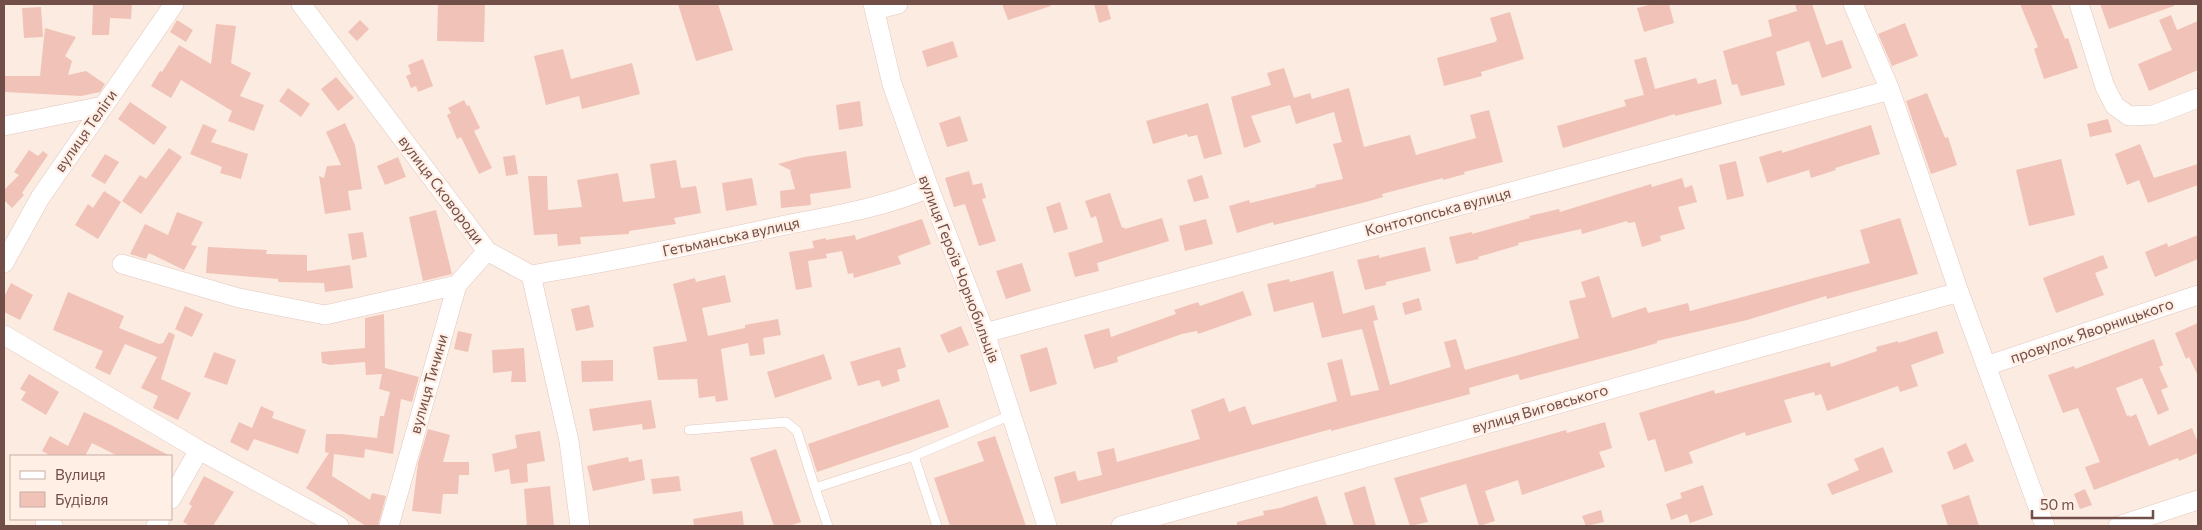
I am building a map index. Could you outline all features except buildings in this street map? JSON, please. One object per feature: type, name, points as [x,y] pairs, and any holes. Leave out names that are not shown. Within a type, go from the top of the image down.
[{"type":"street","name":"вулиця Теліги","points":[[4,263],[40,198],[174,4]]},
{"type":"street","name":"вулиця Сковороди","points":[[301,4],[487,251],[531,275]]},
{"type":"street","points":[[874,7],[898,4]]},
{"type":"street","points":[[1854,4],[1890,90],[1959,292],[2045,526]]},
{"type":"street","points":[[2079,4],[2105,87],[2115,106],[2128,116],[2153,115],[2198,98]]},
{"type":"street","name":"вулиця Героїв Чорнобильців","points":[[874,7],[892,84],[929,188],[986,333],[1047,526]]},
{"type":"street","name":"Контотопська вулиця","points":[[986,333],[1890,90]]},
{"type":"street","points":[[4,126],[103,106]]},
{"type":"street","name":"Гетьманська вулиця","points":[[531,275],[648,255],[850,212],[905,198],[929,188]]},
{"type":"street","name":"вулиця Тичини","points":[[389,526],[457,285],[487,251]]},
{"type":"street","points":[[122,264],[239,298],[325,315],[457,285]]},
{"type":"street","points":[[531,275],[569,441],[580,526]]},
{"type":"street","name":"вулиця Виговського","points":[[1122,526],[1959,292]]},
{"type":"street","name":"провулок Яворницького","points":[[1986,366],[2198,295]]},
{"type":"street","points":[[4,335],[199,450],[339,526]]},
{"type":"street","points":[[172,497],[199,450]]},
{"type":"street","points":[[2118,526],[2198,500]]},
{"type":"lane","points":[[815,488],[914,456],[1012,415]]},
{"type":"lane","points":[[689,430],[786,422],[797,431],[828,526]]},
{"type":"lane","points":[[914,456],[937,526]]}]
